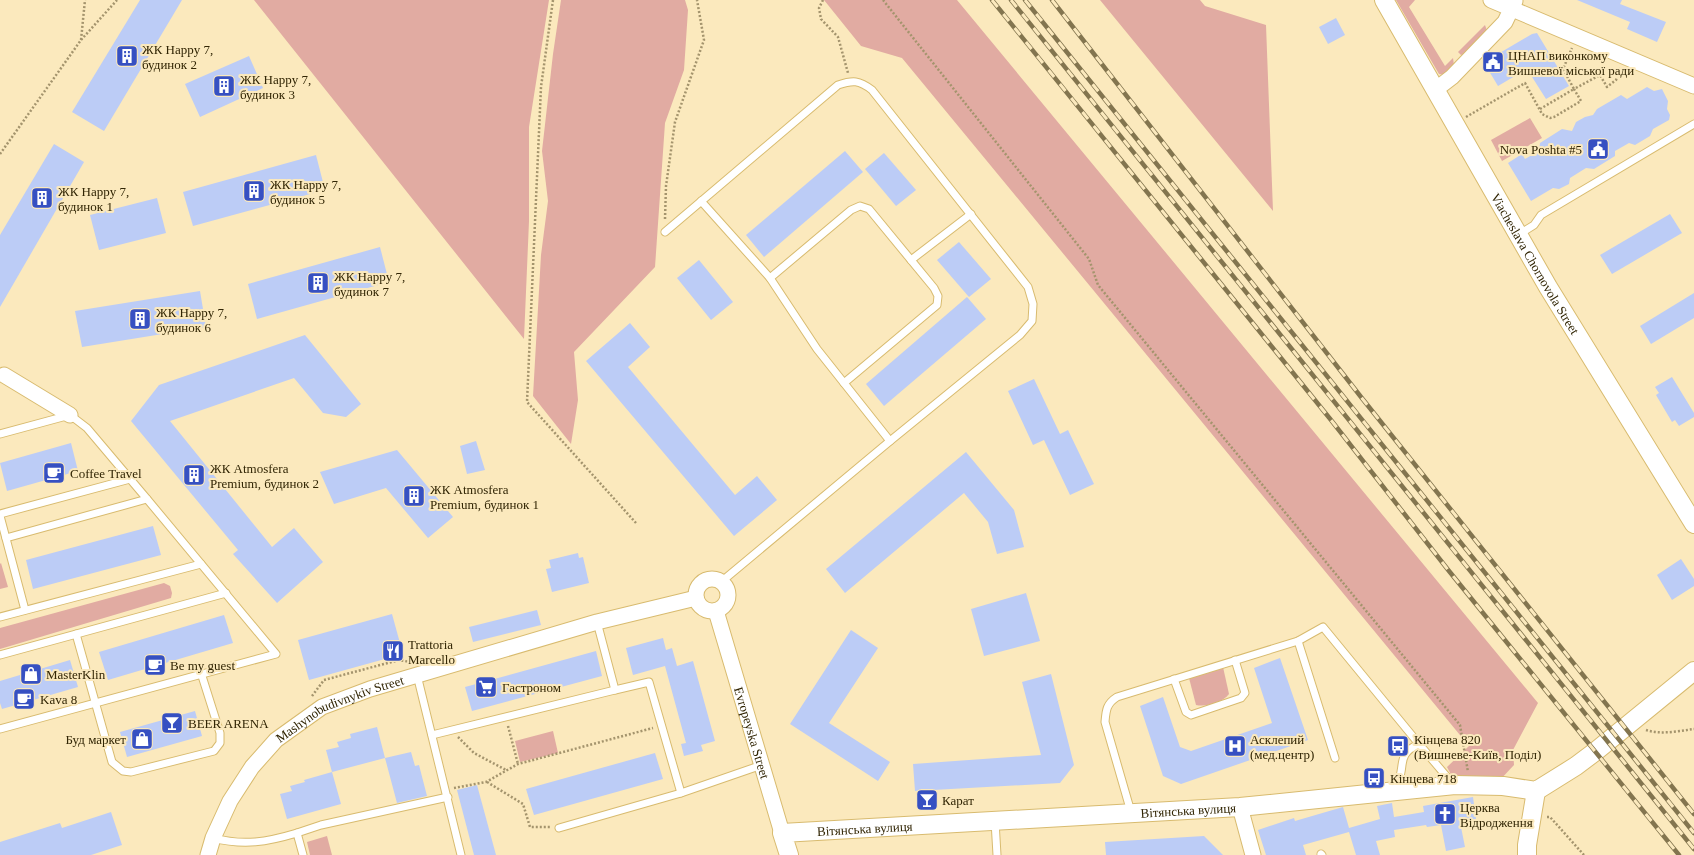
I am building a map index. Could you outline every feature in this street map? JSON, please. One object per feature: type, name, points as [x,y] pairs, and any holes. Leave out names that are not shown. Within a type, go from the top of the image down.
[{"type":"street","name":"Viacheslava Chornovola Street","points":[[1384,0],[1548,286],[1691,511]]},
{"type":"street","points":[[1491,0],[1514,4],[1694,86]]},
{"type":"street","points":[[1436,90],[1452,77],[1505,22],[1514,4]]},
{"type":"street","points":[[1,377],[70,415]]},
{"type":"street","points":[[706,580],[716,580],[721,582],[725,586],[728,596],[725,605],[716,611],[706,610],[701,607],[696,598],[698,587],[706,580]]},
{"type":"street","name":"Mashynobudivnykiv Street","points":[[208,855],[213,838],[230,801],[252,767],[276,740],[322,707],[370,689],[415,669],[696,598]]},
{"type":"street","name":"Evropeyska Street","points":[[716,611],[789,855]]},
{"type":"street","points":[[1526,855],[1536,791],[1584,760],[1694,671]]},
{"type":"street","name":"Вітянська вулиця","points":[[782,833],[1240,807],[1462,785],[1503,786],[1536,791]]},
{"type":"street","points":[[1240,807],[1253,855]]},
{"type":"lane","points":[[665,232],[838,85],[850,81],[863,83],[872,90],[1028,287],[1033,304],[1032,321],[1020,335],[721,582]]},
{"type":"lane","points":[[1518,235],[1534,225],[1541,215],[1694,124]]},
{"type":"lane","points":[[701,201],[770,278],[817,349],[890,441]]},
{"type":"lane","points":[[770,278],[851,210],[860,206],[869,209],[934,288],[938,296],[937,305],[844,383]]},
{"type":"lane","points":[[911,260],[971,214]]},
{"type":"lane","points":[[0,434],[70,415],[87,428],[148,499],[276,654],[202,676],[0,729]]},
{"type":"lane","points":[[25,610],[0,515],[130,479]]},
{"type":"lane","points":[[6,538],[148,499]]},
{"type":"lane","points":[[0,617],[201,564]]},
{"type":"lane","points":[[0,655],[226,593]]},
{"type":"lane","points":[[597,622],[615,690]]},
{"type":"lane","points":[[1131,812],[1105,722],[1106,710],[1110,702],[1117,697],[1298,641],[1324,627],[1419,744],[1462,785]]},
{"type":"lane","points":[[76,634],[112,762],[123,771],[130,772],[214,750],[220,743],[220,733],[202,676]]},
{"type":"lane","points":[[1298,641],[1335,758]]},
{"type":"lane","points":[[1174,679],[1186,712],[1191,715],[1241,698],[1245,693],[1235,660]]},
{"type":"lane","points":[[415,669],[447,793],[461,855]]},
{"type":"lane","points":[[432,735],[649,682],[681,793]]},
{"type":"lane","points":[[1385,793],[1394,786],[1402,773],[1402,759],[1410,748],[1419,744]]},
{"type":"lane","points":[[559,828],[681,793],[762,765]]},
{"type":"lane","points":[[213,838],[241,843],[270,841],[321,825],[447,793]]},
{"type":"lane","points":[[995,820],[997,855]]},
{"type":"lane","points":[[297,833],[303,855]]},
{"type":"path","points":[[81,40],[85,0]]},
{"type":"path","points":[[0,154],[81,40],[117,0]]},
{"type":"path","points":[[553,0],[541,87],[527,402],[636,523]]},
{"type":"path","points":[[665,232],[666,186],[675,122],[704,40],[697,0]]},
{"type":"path","points":[[823,0],[819,8],[821,19],[838,37],[850,81]]},
{"type":"path","points":[[883,0],[1089,259],[1098,285],[1460,725],[1462,785]]},
{"type":"path","points":[[1463,120],[1525,83],[1546,117],[1554,117],[1581,101],[1563,69],[1574,42]]},
{"type":"path","points":[[1540,109],[1600,75],[1607,87],[1616,80],[1620,67],[1618,64]]},
{"type":"path","points":[[311,697],[324,680],[399,660],[415,669]]},
{"type":"path","points":[[506,717],[518,764]]},
{"type":"path","points":[[1634,721],[1642,728],[1653,732],[1694,729]]},
{"type":"path","points":[[447,793],[486,782],[518,764],[662,726]]},
{"type":"path","points":[[450,730],[474,753],[506,771]]},
{"type":"path","points":[[486,782],[523,804],[530,827],[559,828]]},
{"type":"path","points":[[1532,817],[1550,817],[1584,855]]},
{"type":"shaded area","points":[[254,0],[549,0],[529,127],[529,221],[524,339]]},
{"type":"shaded area","points":[[561,0],[685,0],[688,10],[684,70],[665,123],[655,267],[574,352],[578,400],[571,444],[533,396],[541,255],[548,201],[542,151]]},
{"type":"shaded area","points":[[824,0],[957,0],[1538,703],[1513,750],[1514,765],[1499,781],[1455,782],[1447,767],[1469,746],[902,58],[861,46]]},
{"type":"shaded area","points":[[1100,0],[1200,0],[1205,6],[1266,25],[1273,211]]},
{"type":"shaded area","points":[[1396,0],[1415,0],[1409,7],[1445,66],[1453,58],[1454,65],[1445,75],[1439,74]]},
{"type":"shaded area","points":[[1485,25],[1487,31],[1465,54],[1461,55],[1458,52]]},
{"type":"shaded area","points":[[1530,118],[1542,138],[1502,161],[1491,140]]},
{"type":"shaded area","points":[[1,563],[8,587],[0,589],[0,564]]},
{"type":"shaded area","points":[[164,583],[170,586],[172,593],[171,598],[0,649],[0,628]]},
{"type":"shaded area","points":[[1223,667],[1229,694],[1214,704],[1196,705],[1189,678],[1193,673]]},
{"type":"shaded area","points":[[553,731],[558,753],[520,762],[515,741]]},
{"type":"shaded area","points":[[327,836],[332,855],[310,855],[307,842]]},
{"type":"building","name":"ЖК Happy 7, будинок 2","points":[[140,0],[182,0],[104,131],[72,112]]},
{"type":"building","points":[[1577,0],[1622,0],[1620,4],[1666,22],[1657,42],[1627,29],[1630,22]]},
{"type":"building","points":[[1336,18],[1345,35],[1328,44],[1319,27]]},
{"type":"building","points":[[1537,33],[1569,86],[1546,99],[1527,69],[1498,86],[1486,66],[1486,61],[1532,34]]},
{"type":"building","name":"ЖК Happy 7, будинок 3","points":[[249,56],[263,88],[200,117],[185,84]]},
{"type":"building","points":[[1647,87],[1654,91],[1662,89],[1668,101],[1667,109],[1670,115],[1669,120],[1653,129],[1650,136],[1635,145],[1629,143],[1615,151],[1615,156],[1594,169],[1586,168],[1570,178],[1569,184],[1559,189],[1553,188],[1531,201],[1508,163],[1522,154],[1525,159],[1539,151],[1540,143],[1562,129],[1572,131],[1576,122],[1593,115],[1597,109],[1621,95],[1627,99]]},
{"type":"building","name":"ЖК Happy 7, будинок 1","points":[[54,144],[84,162],[0,307],[0,235]]},
{"type":"building","points":[[845,151],[863,172],[764,257],[746,235]]},
{"type":"building","points":[[884,153],[916,190],[896,206],[865,169]]},
{"type":"building","name":"ЖК Happy 7, будинок 5","points":[[316,155],[325,190],[193,226],[183,192]]},
{"type":"building","points":[[157,198],[166,233],[99,250],[90,215]]},
{"type":"building","points":[[1670,214],[1682,233],[1612,274],[1600,255]]},
{"type":"building","points":[[959,242],[991,279],[969,297],[937,260]]},
{"type":"building","name":"ЖК Happy 7, будинок 7","points":[[380,247],[389,282],[257,319],[248,284]]},
{"type":"building","points":[[699,260],[733,302],[711,320],[677,278]]},
{"type":"building","name":"ЖК Happy 7, будинок 6","points":[[200,291],[206,327],[82,347],[75,311]]},
{"type":"building","points":[[1694,293],[1694,318],[1651,344],[1640,326]]},
{"type":"building","points":[[967,297],[986,319],[884,406],[866,384]]},
{"type":"building","points":[[630,323],[650,347],[628,367],[735,495],[757,476],[777,500],[734,536],[586,361]]},
{"type":"building","name":"ЖК Atmosfera Premium, будинок 2","points":[[305,335],[361,404],[346,417],[323,413],[294,378],[170,421],[272,547],[294,528],[323,562],[277,603],[233,554],[238,550],[131,421],[159,385]]},
{"type":"building","points":[[1672,377],[1694,413],[1694,417],[1679,426],[1675,420],[1672,422],[1656,395],[1659,393],[1655,387]]},
{"type":"building","points":[[1034,379],[1060,434],[1068,430],[1094,484],[1070,495],[1044,440],[1033,445],[1008,391]]},
{"type":"building","points":[[476,441],[485,470],[467,474],[460,446]]},
{"type":"building","points":[[71,443],[78,471],[7,491],[0,463]]},
{"type":"building","name":"ЖК Atmosfera Premium, будинок 1","points":[[397,450],[453,517],[428,538],[386,488],[334,504],[320,472]]},
{"type":"building","points":[[966,452],[1014,510],[1024,547],[997,554],[988,522],[964,493],[845,593],[826,569]]},
{"type":"building","points":[[153,526],[161,555],[33,589],[26,560]]},
{"type":"building","points":[[578,553],[579,558],[583,557],[589,583],[552,592],[546,569],[551,568],[549,560]]},
{"type":"building","points":[[1681,559],[1694,579],[1694,586],[1672,600],[1657,575]]},
{"type":"building","points":[[1026,593],[1040,641],[984,656],[971,609]]},
{"type":"building","points":[[537,610],[541,625],[473,642],[469,627]]},
{"type":"building","points":[[392,614],[403,654],[309,680],[298,640]]},
{"type":"building","points":[[224,615],[233,643],[108,680],[99,652]]},
{"type":"building","points":[[851,630],[878,648],[829,723],[890,762],[878,781],[790,724]]},
{"type":"building","points":[[663,638],[666,650],[672,648],[677,666],[693,661],[715,741],[701,745],[703,751],[684,756],[681,744],[686,743],[665,666],[633,675],[626,648]]},
{"type":"building","points":[[596,651],[602,676],[472,711],[465,687]]},
{"type":"building","points":[[1280,658],[1308,740],[1181,784],[1163,776],[1140,706],[1163,697],[1180,747],[1191,751],[1272,723],[1254,668]]},
{"type":"building","points":[[70,660],[78,687],[2,709],[0,703],[0,681]]},
{"type":"building","points":[[1051,674],[1074,765],[1060,783],[915,791],[913,764],[1041,755],[1022,682]]},
{"type":"building","points":[[195,711],[202,736],[127,757],[120,732]]},
{"type":"building","points":[[377,727],[385,758],[332,772],[326,750],[339,747],[337,742],[351,738],[350,734]]},
{"type":"building","points":[[411,752],[415,766],[419,765],[427,796],[397,803],[385,758]]},
{"type":"building","points":[[655,753],[663,779],[534,815],[526,789]]},
{"type":"building","points":[[332,772],[341,804],[287,819],[280,794],[292,791],[290,786],[305,782],[304,780]]},
{"type":"building","points":[[477,785],[496,855],[474,855],[457,790]]},
{"type":"building","points":[[1473,797],[1476,819],[1460,822],[1465,847],[1446,851],[1441,825],[1427,827],[1426,825],[1394,830],[1395,837],[1376,841],[1380,855],[1356,855],[1349,832],[1303,845],[1306,855],[1266,855],[1258,830],[1294,818],[1295,821],[1343,807],[1349,828],[1380,819],[1377,806],[1392,803],[1394,817],[1424,812],[1423,806]]},
{"type":"building","points":[[111,812],[122,845],[91,855],[0,855],[0,842],[60,823],[62,828]]},
{"type":"building","points":[[1204,836],[1223,855],[1106,855],[1105,842]]},
{"type":"railway","points":[[992,0],[1331,420],[1449,571],[1679,855]]},
{"type":"railway","points":[[1011,0],[1694,849]]},
{"type":"railway","points":[[1025,0],[1694,833]]},
{"type":"railway","points":[[1052,0],[1361,397],[1694,814]]},
{"type":"place","name":"ЖК Happy 7, будинок 2","points":[[127,56]]},
{"type":"place","name":"ЦНАП виконкому Вишневої міської ради","points":[[1493,62]]},
{"type":"place","name":"ЖК Happy 7, будинок 3","points":[[224,86]]},
{"type":"place","name":"Nova Poshta #5","points":[[1598,149]]},
{"type":"place","name":"ЖК Happy 7, будинок 5","points":[[254,191]]},
{"type":"place","name":"ЖК Happy 7, будинок 1","points":[[42,198]]},
{"type":"place","name":"ЖК Happy 7, будинок 7","points":[[318,283]]},
{"type":"place","name":"ЖК Happy 7, будинок 6","points":[[140,319]]},
{"type":"place","name":"Coffee Travel","points":[[54,473]]},
{"type":"place","name":"ЖК Atmosfera Premium, будинок 2","points":[[194,475]]},
{"type":"place","name":"ЖК Atmosfera Premium, будинок 1","points":[[414,496]]},
{"type":"place","name":"Trattoria Marcello","points":[[393,651]]},
{"type":"place","name":"Be my guest","points":[[155,665]]},
{"type":"place","name":"MasterKlin","points":[[31,674]]},
{"type":"place","name":"Гастроном","points":[[486,687]]},
{"type":"place","name":"Kava 8","points":[[24,699]]},
{"type":"place","name":"BEER ARENA","points":[[172,723]]},
{"type":"place","name":"Буд маркет","points":[[142,739]]},
{"type":"place","name":"Асклепий (мед.центр)","points":[[1235,746]]},
{"type":"place","name":"Кінцева 820 (Вишневе-Київ, Поділ)","points":[[1398,746]]},
{"type":"place","name":"Кінцева 718","points":[[1374,778]]},
{"type":"place","name":"Карат","points":[[927,800]]},
{"type":"place","name":"Церква Відродження","points":[[1445,814]]}]
